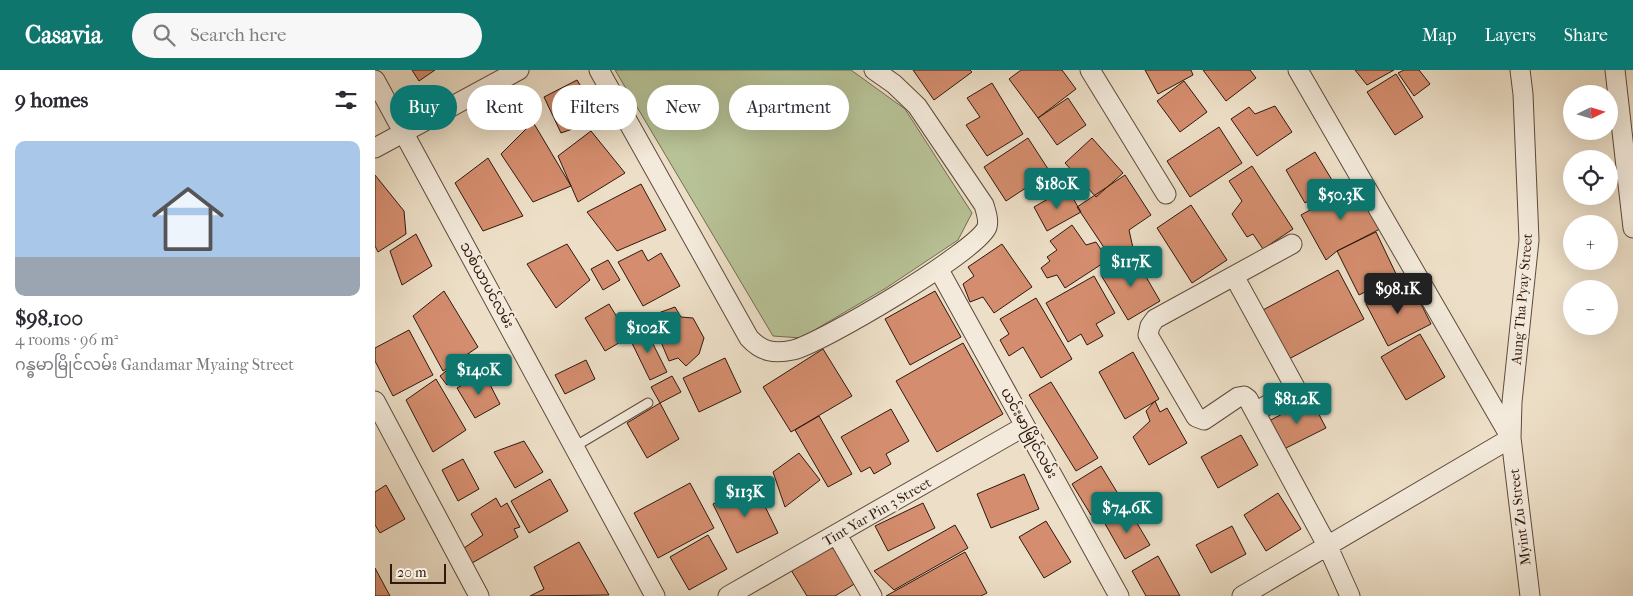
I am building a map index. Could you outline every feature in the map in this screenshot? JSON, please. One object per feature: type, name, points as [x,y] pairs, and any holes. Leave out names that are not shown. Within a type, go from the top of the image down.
[{"type":"street","points":[[375,148],[519,70]]},
{"type":"street","points":[[599,70],[749,338],[758,348],[765,352],[778,352],[806,347],[939,270],[981,236],[987,227],[984,205],[917,106],[894,84],[874,70]]},
{"type":"street","points":[[1090,70],[1166,194]]},
{"type":"street","points":[[1242,596],[1511,438],[1298,70]]},
{"type":"street","name":"Aung Tha Pyay Street","points":[[1511,438],[1512,402],[1529,240],[1523,94],[1520,70]]},
{"type":"street","points":[[1615,70],[1633,228]]},
{"type":"street","name":"သစ်ယာပင်လမ်း","points":[[375,80],[655,596]]},
{"type":"street","points":[[1292,244],[1155,319],[1150,326],[1148,334],[1196,417],[1204,420],[1238,396],[1248,399],[1327,547],[1350,596]]},
{"type":"street","name":"ယင်းမာမြိုင်လမ်း","points":[[939,270],[1119,596]]},
{"type":"street","points":[[1234,276],[1296,389],[1255,412]]},
{"type":"street","points":[[375,401],[479,596]]},
{"type":"street","name":"Tint Yar Pin 3 Street","points":[[728,596],[1025,426]]},
{"type":"street","name":"Myint Zu Street","points":[[1511,438],[1530,596]]},
{"type":"street","points":[[837,535],[872,596]]},
{"type":"lane","points":[[574,447],[648,403]]},
{"type":"green space","points":[[615,70],[851,70],[905,109],[972,213],[958,240],[886,288],[801,338],[773,336],[651,130],[719,130],[719,85],[647,85],[647,124],[637,107],[637,85],[624,85]]},
{"type":"building","points":[[412,70],[435,70],[419,81]]},
{"type":"building","points":[[913,70],[970,70],[972,72],[934,100]]},
{"type":"building","points":[[1021,70],[1062,70],[1076,89],[1038,118],[1009,79]]},
{"type":"building","points":[[1145,70],[1191,70],[1193,75],[1158,94]]},
{"type":"building","points":[[1203,70],[1250,70],[1256,78],[1226,101]]},
{"type":"building","points":[[1355,70],[1394,70],[1367,85]]},
{"type":"building","points":[[1404,70],[1419,70],[1430,84],[1414,96],[1398,73]]},
{"type":"building","points":[[1396,74],[1423,117],[1395,135],[1367,92]]},
{"type":"building","points":[[577,80],[580,85],[567,85]]},
{"type":"building","points":[[1184,81],[1207,112],[1180,132],[1157,101]]},
{"type":"building","points":[[992,83],[1023,134],[987,156],[966,125],[980,117],[967,98]]},
{"type":"building","points":[[552,93],[552,114],[544,97]]},
{"type":"building","points":[[1068,98],[1086,125],[1057,145],[1038,118]]},
{"type":"building","points":[[1275,106],[1292,132],[1257,156],[1231,119],[1249,107],[1255,114]]},
{"type":"building","points":[[1219,127],[1242,163],[1190,197],[1167,161]]},
{"type":"building","points":[[525,130],[538,130],[571,186],[533,202],[501,154]]},
{"type":"building","points":[[591,131],[625,173],[578,202],[558,156]]},
{"type":"building","points":[[1028,138],[1050,172],[1006,201],[984,167]]},
{"type":"building","points":[[1092,138],[1123,173],[1096,197],[1065,163]]},
{"type":"building","points":[[1315,152],[1335,185],[1305,203],[1286,170]]},
{"type":"building","points":[[488,158],[523,216],[483,231],[455,183]]},
{"type":"building","points":[[1252,166],[1293,229],[1263,249],[1253,234],[1247,237],[1232,214],[1242,201],[1229,181]]},
{"type":"building","points":[[375,175],[404,211],[406,234],[378,252],[375,246]]},
{"type":"building","points":[[1125,175],[1151,215],[1129,230],[1133,248],[1113,261],[1077,207]]},
{"type":"building","points":[[641,184],[666,230],[617,251],[587,212]]},
{"type":"building","points":[[1357,184],[1382,228],[1337,251],[1326,260],[1301,215]]},
{"type":"building","points":[[1067,188],[1081,212],[1047,231],[1034,207]]},
{"type":"building","points":[[1191,205],[1227,260],[1192,283],[1157,228]]},
{"type":"building","points":[[1072,225],[1086,245],[1096,242],[1108,260],[1065,288],[1057,275],[1047,278],[1041,268],[1050,261],[1047,257],[1057,250],[1050,241]]},
{"type":"building","points":[[1376,232],[1397,276],[1359,295],[1337,251]]},
{"type":"building","points":[[416,234],[432,266],[402,285],[390,251]]},
{"type":"building","points":[[567,244],[590,280],[556,308],[527,264]]},
{"type":"building","points":[[1002,244],[1032,287],[994,313],[983,297],[970,302],[963,284],[974,276],[968,267]]},
{"type":"building","points":[[642,250],[648,261],[661,253],[680,286],[643,306],[618,262]]},
{"type":"building","points":[[1134,256],[1160,301],[1128,320],[1101,275]]},
{"type":"building","points":[[608,260],[620,280],[603,290],[591,269]]},
{"type":"building","points":[[1338,270],[1364,319],[1287,360],[1261,311]]},
{"type":"building","points":[[1094,276],[1115,313],[1096,324],[1103,336],[1087,345],[1081,334],[1068,342],[1046,303]]},
{"type":"building","points":[[1397,289],[1401,296],[1414,290],[1431,324],[1388,346],[1366,304]]},
{"type":"building","points":[[444,291],[478,347],[443,371],[413,316]]},
{"type":"building","points":[[935,291],[961,337],[910,365],[885,319]]},
{"type":"building","points":[[1036,298],[1072,359],[1041,378],[1023,347],[1009,356],[1000,340],[1009,334],[1000,319]]},
{"type":"building","points":[[609,304],[629,337],[605,351],[585,318]]},
{"type":"building","points":[[675,307],[681,317],[693,318],[704,338],[699,354],[686,366],[678,358],[669,361],[650,316]]},
{"type":"building","points":[[645,328],[667,372],[650,380],[629,337]]},
{"type":"building","points":[[409,330],[433,375],[393,396],[375,361],[375,348]]},
{"type":"building","points":[[1420,334],[1445,377],[1406,400],[1381,357]]},
{"type":"building","points":[[963,343],[1003,414],[937,452],[896,381]]},
{"type":"building","points":[[823,349],[852,396],[791,432],[763,387]]},
{"type":"building","points":[[1133,352],[1159,399],[1125,419],[1099,372]]},
{"type":"building","points":[[725,358],[741,392],[699,412],[683,378]]},
{"type":"building","points":[[586,360],[595,379],[565,394],[555,375]]},
{"type":"building","points":[[457,362],[465,371],[447,385],[440,376]]},
{"type":"building","points":[[484,373],[500,404],[475,418],[457,388]]},
{"type":"building","points":[[672,376],[681,392],[660,403],[651,387]]},
{"type":"building","points":[[436,379],[466,430],[433,452],[406,400]]},
{"type":"building","points":[[1051,382],[1098,458],[1076,471],[1029,395]]},
{"type":"building","points":[[1311,399],[1326,428],[1282,450],[1267,422]]},
{"type":"building","points":[[1155,401],[1160,412],[1167,408],[1187,443],[1149,465],[1133,437],[1150,421],[1146,411]]},
{"type":"building","points":[[660,403],[679,439],[647,458],[627,423]]},
{"type":"building","points":[[891,409],[909,441],[886,454],[891,464],[874,474],[870,467],[861,472],[841,437]]},
{"type":"building","points":[[819,416],[852,474],[828,487],[795,430]]},
{"type":"building","points":[[1241,435],[1258,465],[1218,488],[1201,457]]},
{"type":"building","points":[[524,441],[543,472],[515,488],[494,452]]},
{"type":"building","points":[[799,453],[820,480],[785,507],[773,472]]},
{"type":"building","points":[[463,459],[479,489],[458,501],[442,470]]},
{"type":"building","points":[[1101,466],[1120,497],[1091,515],[1072,484]]},
{"type":"building","points":[[1024,474],[1039,509],[991,528],[977,494]]},
{"type":"building","points":[[550,479],[568,511],[529,533],[511,501]]},
{"type":"building","points":[[690,483],[714,528],[658,558],[634,513]]},
{"type":"building","points":[[754,484],[778,533],[737,553],[713,504]]},
{"type":"building","points":[[386,485],[405,519],[380,533],[375,525],[375,492]]},
{"type":"building","points":[[1278,493],[1301,529],[1266,551],[1244,515]]},
{"type":"building","points":[[496,498],[501,507],[507,503],[520,527],[514,529],[518,537],[472,563],[464,548],[483,535],[471,514]]},
{"type":"building","points":[[923,503],[935,528],[888,551],[875,526]]},
{"type":"building","points":[[1128,508],[1150,545],[1125,559],[1104,522]]},
{"type":"building","points":[[1046,521],[1071,562],[1044,578],[1019,537]]},
{"type":"building","points":[[955,525],[968,548],[894,590],[874,571]]},
{"type":"building","points":[[1232,526],[1246,554],[1211,573],[1196,545]]},
{"type":"building","points":[[708,535],[727,569],[689,590],[670,557]]},
{"type":"building","points":[[579,542],[609,595],[530,596],[544,589],[534,567]]},
{"type":"building","points":[[832,544],[856,583],[835,596],[807,596],[791,570]]},
{"type":"building","points":[[965,552],[987,593],[981,596],[886,596]]},
{"type":"building","points":[[1158,556],[1180,596],[1146,596],[1132,571]]},
{"type":"building","points":[[375,568],[390,596],[375,596]]}]
